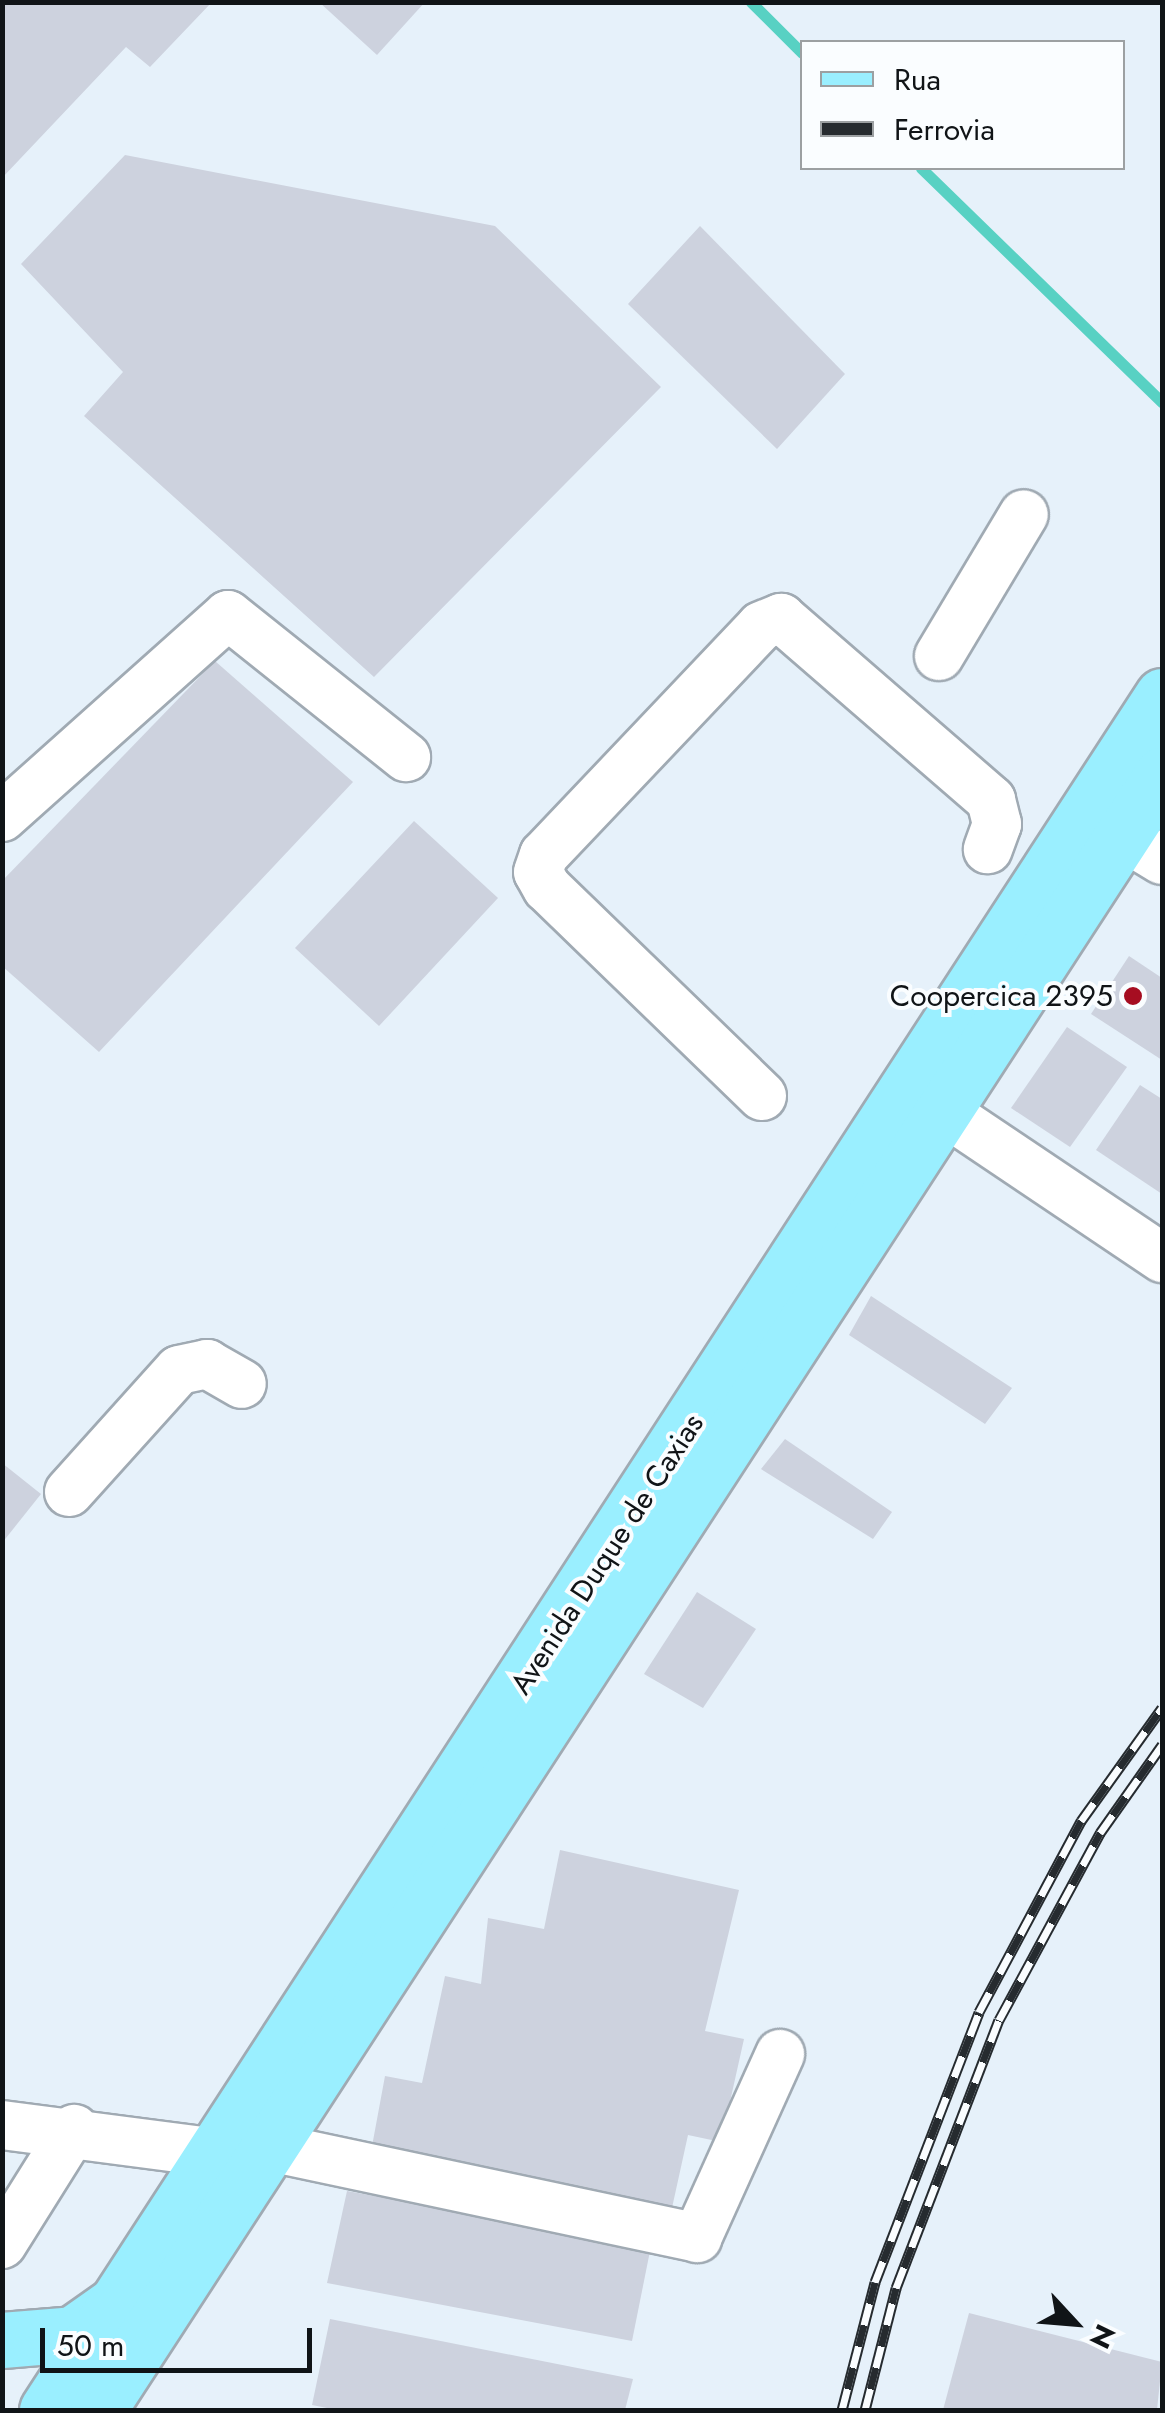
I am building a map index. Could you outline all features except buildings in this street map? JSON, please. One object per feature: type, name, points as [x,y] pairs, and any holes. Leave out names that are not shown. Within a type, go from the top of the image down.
[{"type":"main road","name":"Avenida Duque de Caxias","points":[[62,2410],[127,2294],[244,2150],[1162,696]]},
{"type":"main road","name":"Avenida Duque de Caxias","points":[[62,2410],[244,2150],[944,1112],[1143,849],[1162,775]]},
{"type":"main road","points":[[2,2341],[72,2334],[127,2294]]},
{"type":"main road","points":[[2,2341],[19,2352],[62,2410]]},
{"type":"lane","points":[[939,656],[1024,514]]},
{"type":"lane","points":[[2,817],[228,615],[406,757]]},
{"type":"lane","points":[[762,1096],[547,888],[538,872],[544,855],[761,626],[780,618],[991,800],[997,824],[988,849]]},
{"type":"lane","points":[[944,1112],[1162,1258]]},
{"type":"lane","points":[[68,1492],[178,1370],[207,1364],[242,1384]]},
{"type":"lane","points":[[2,2125],[74,2129],[244,2150],[697,2238],[780,2054]]},
{"type":"lane","points":[[2,2244],[74,2129]]},
{"type":"waterway","points":[[751,2],[800,51]]},
{"type":"waterway","points":[[923,170],[1162,402]]},
{"type":"railway","points":[[842,2410],[875,2282],[979,2012],[1081,1821],[1162,1708]]},
{"type":"railway","points":[[865,2410],[896,2288],[999,2020],[1100,1833],[1162,1745]]},
{"type":"place","name":"Coopercica 2395","points":[[1133,996]]}]
